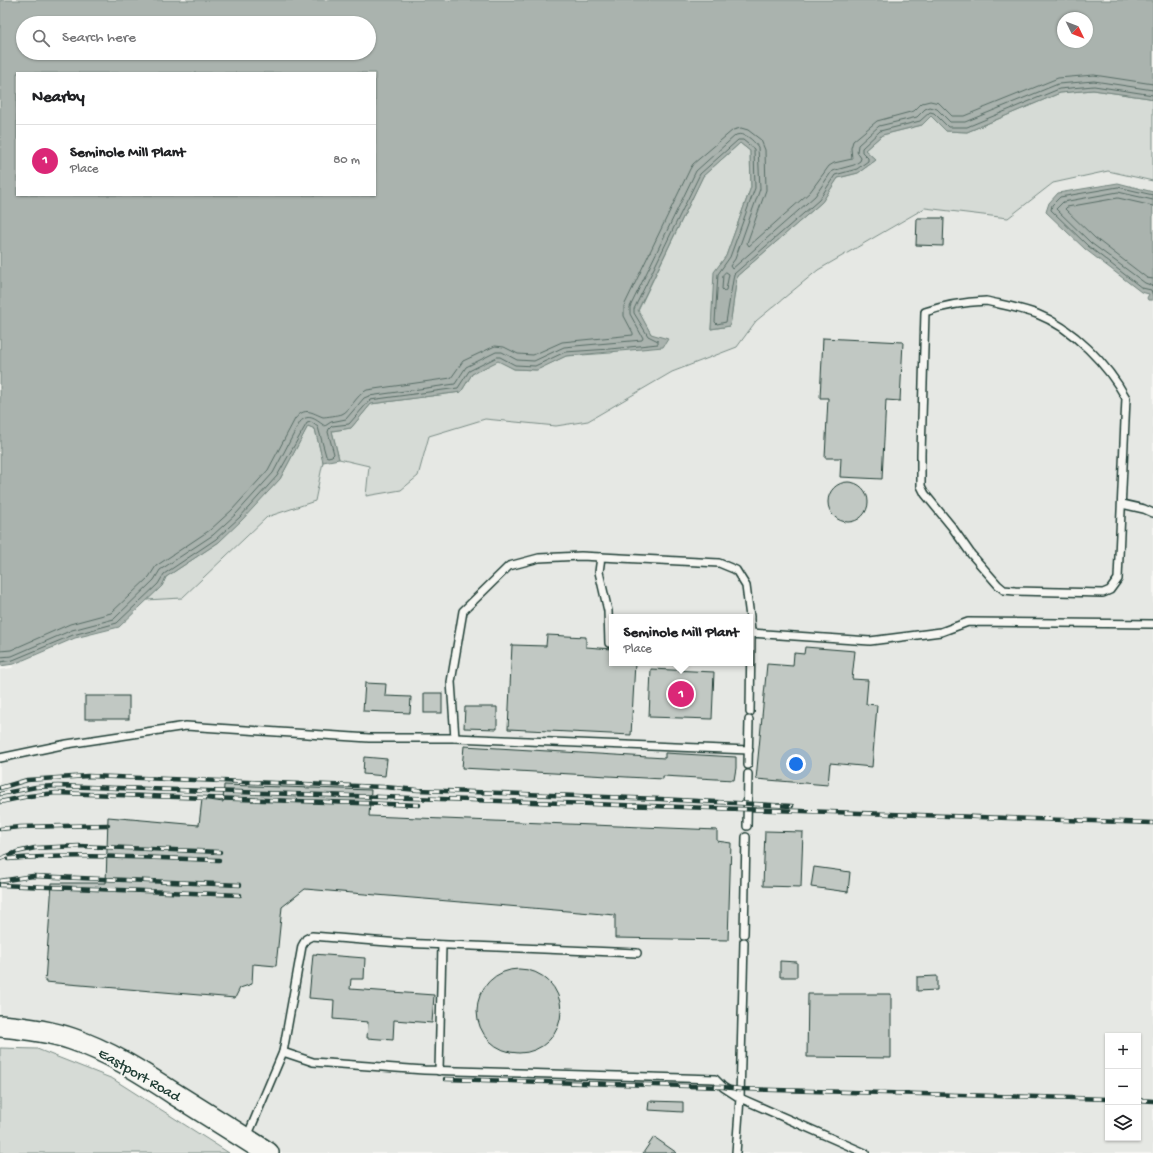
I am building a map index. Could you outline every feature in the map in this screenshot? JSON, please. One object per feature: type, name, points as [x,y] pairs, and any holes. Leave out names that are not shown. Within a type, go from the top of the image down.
[{"type":"main road","name":"Eastport Road","points":[[0,1026],[17,1027],[45,1032],[71,1038],[92,1047],[140,1072],[268,1153]]},
{"type":"lane","points":[[986,301],[1037,314],[1066,330],[1085,345],[1119,385],[1126,398],[1122,504],[1118,579],[1110,590],[1103,593],[1016,592],[1004,590],[998,586],[971,554],[952,527],[925,494],[921,486],[925,312],[941,306],[964,302],[986,301]]},
{"type":"lane","points":[[1122,504],[1144,509],[1153,513]]},
{"type":"lane","points":[[455,738],[451,682],[463,611],[509,566],[539,558],[581,556],[719,563],[736,570],[746,586],[750,614]]},
{"type":"lane","points":[[601,557],[599,572],[609,619],[609,643]]},
{"type":"lane","points":[[753,633],[870,641],[941,632],[968,622],[1153,624]]},
{"type":"lane","points":[[750,712],[751,666]]},
{"type":"lane","points":[[748,765],[749,720]]},
{"type":"lane","points":[[0,758],[67,744],[186,726],[369,738],[455,738],[749,750]]},
{"type":"lane","points":[[747,826],[748,774]]},
{"type":"lane","points":[[744,934],[746,837]]},
{"type":"lane","points":[[246,1139],[283,1052],[302,946],[306,939],[312,936],[400,943],[637,953]]},
{"type":"lane","points":[[736,1153],[740,1098],[744,942]]},
{"type":"lane","points":[[439,1071],[442,945]]},
{"type":"lane","points":[[283,1052],[313,1062],[439,1071],[715,1080],[740,1098],[865,1153]]},
{"type":"shaded area","points":[[1093,90],[1149,98],[1153,100],[1153,181],[1108,171],[1053,183],[1008,218],[925,208],[818,270],[756,321],[737,347],[672,372],[588,421],[556,426],[485,419],[429,436],[418,476],[401,490],[366,496],[369,466],[339,459],[332,431],[351,428],[371,404],[461,392],[472,374],[498,360],[514,369],[536,370],[566,356],[611,353],[651,334],[638,311],[703,176],[740,143],[750,151],[751,187],[726,256],[715,272],[711,329],[730,326],[737,276],[822,202],[838,178],[858,173],[876,160],[865,150],[882,135],[922,125],[931,116],[946,131],[967,132],[1060,93]]},
{"type":"shaded area","points":[[1108,171],[1153,181],[1153,1153],[280,1153],[127,1056],[0,1019],[0,670],[12,668],[14,664],[75,638],[119,627],[146,600],[182,598],[267,517],[315,501],[323,462],[339,459],[369,466],[366,495],[418,476],[429,436],[485,419],[556,426],[588,421],[672,372],[737,347],[756,321],[818,270],[926,208],[1008,218],[1053,183]]},
{"type":"shaded area","points":[[308,426],[315,429],[323,462],[315,501],[267,517],[182,598],[146,600],[162,586],[166,577],[219,542],[280,479]]},
{"type":"shaded area","points":[[0,1048],[37,1049],[113,1079],[229,1153],[0,1153]]},
{"type":"water","points":[[0,0],[1153,0],[1153,100],[1149,98],[1093,90],[1060,93],[967,132],[946,131],[931,116],[922,125],[882,135],[865,150],[876,160],[858,173],[838,178],[822,202],[737,276],[730,326],[711,329],[714,272],[726,256],[751,187],[750,151],[740,143],[703,176],[638,310],[651,334],[668,339],[663,347],[566,356],[537,370],[514,369],[498,361],[472,374],[461,392],[371,404],[351,428],[332,431],[339,459],[323,462],[315,429],[308,426],[280,479],[242,520],[219,542],[166,577],[162,586],[119,627],[75,638],[14,664],[0,666]]},
{"type":"water","points":[[1118,183],[1153,192],[1153,300],[1148,300],[1147,298],[1149,294],[1141,292],[1085,249],[1046,212],[1049,203],[1058,193]]},
{"type":"building","points":[[917,218],[944,218],[943,246],[916,245]]},
{"type":"building","points":[[823,338],[903,342],[900,401],[886,400],[882,479],[840,477],[841,458],[825,458],[828,398],[820,398]]},
{"type":"building","points":[[844,482],[852,482],[859,485],[865,491],[868,502],[865,513],[859,519],[852,522],[844,522],[837,519],[831,513],[828,506],[828,498],[831,491],[837,485]]},
{"type":"building","points":[[547,635],[586,637],[586,647],[609,649],[609,666],[635,666],[631,735],[508,729],[512,645],[546,646]]},
{"type":"building","points":[[805,647],[855,651],[852,679],[868,680],[866,704],[877,705],[872,767],[830,763],[828,785],[756,779],[767,664],[793,666],[794,653],[804,654]]},
{"type":"building","points":[[651,669],[714,672],[712,719],[649,717]]},
{"type":"building","points":[[365,683],[386,684],[385,696],[411,697],[410,713],[363,711]]},
{"type":"building","points":[[424,693],[442,693],[442,713],[424,713]]},
{"type":"building","points":[[85,696],[129,696],[129,719],[85,719]]},
{"type":"building","points":[[465,707],[497,707],[497,729],[464,728]]},
{"type":"building","points":[[464,746],[665,758],[665,753],[736,757],[736,768],[734,780],[663,776],[663,779],[462,768]]},
{"type":"building","points":[[364,757],[387,759],[385,776],[363,774]]},
{"type":"building","points":[[224,785],[371,790],[369,816],[717,830],[717,841],[731,843],[728,940],[615,938],[615,915],[305,889],[282,907],[276,966],[253,964],[252,984],[240,988],[235,998],[45,982],[52,883],[106,883],[108,817],[199,825],[202,799],[223,802]]},
{"type":"building","points":[[765,831],[803,832],[801,887],[763,886]]},
{"type":"building","points":[[814,867],[850,872],[848,892],[811,887]]},
{"type":"building","points":[[313,954],[365,958],[364,979],[351,979],[350,989],[434,995],[432,1023],[394,1020],[393,1040],[367,1038],[368,1022],[333,1019],[334,1000],[309,998]]},
{"type":"building","points":[[780,961],[797,962],[797,977],[780,977]]},
{"type":"building","points":[[519,969],[535,972],[549,981],[558,995],[561,1011],[558,1027],[549,1041],[535,1050],[519,1053],[503,1050],[489,1041],[480,1027],[477,1011],[480,995],[489,981],[503,972]]},
{"type":"building","points":[[937,976],[937,990],[917,991],[917,977]]},
{"type":"building","points":[[808,994],[891,994],[891,1058],[807,1057]]},
{"type":"building","points":[[649,1101],[683,1102],[683,1112],[648,1110]]},
{"type":"building","points":[[654,1137],[677,1153],[643,1153]]},
{"type":"railway","points":[[0,788],[27,780],[88,776],[384,787],[418,790],[660,799],[792,806]]},
{"type":"railway","points":[[0,794],[36,787],[58,786],[1153,823]]},
{"type":"railway","points":[[0,802],[29,796],[56,793],[419,805]]},
{"type":"railway","points":[[0,829],[20,827],[108,825]]},
{"type":"railway","points":[[0,859],[17,852],[35,848],[79,846],[220,852]]},
{"type":"railway","points":[[8,859],[87,856],[219,860]]},
{"type":"railway","points":[[0,881],[33,876],[240,885]]},
{"type":"railway","points":[[0,885],[240,895]]},
{"type":"railway","points":[[445,1079],[1105,1099]]},
{"type":"railway","points":[[1141,1100],[1153,1101]]},
{"type":"place","name":"Seminole Mill Plant","points":[[681,694]]}]
